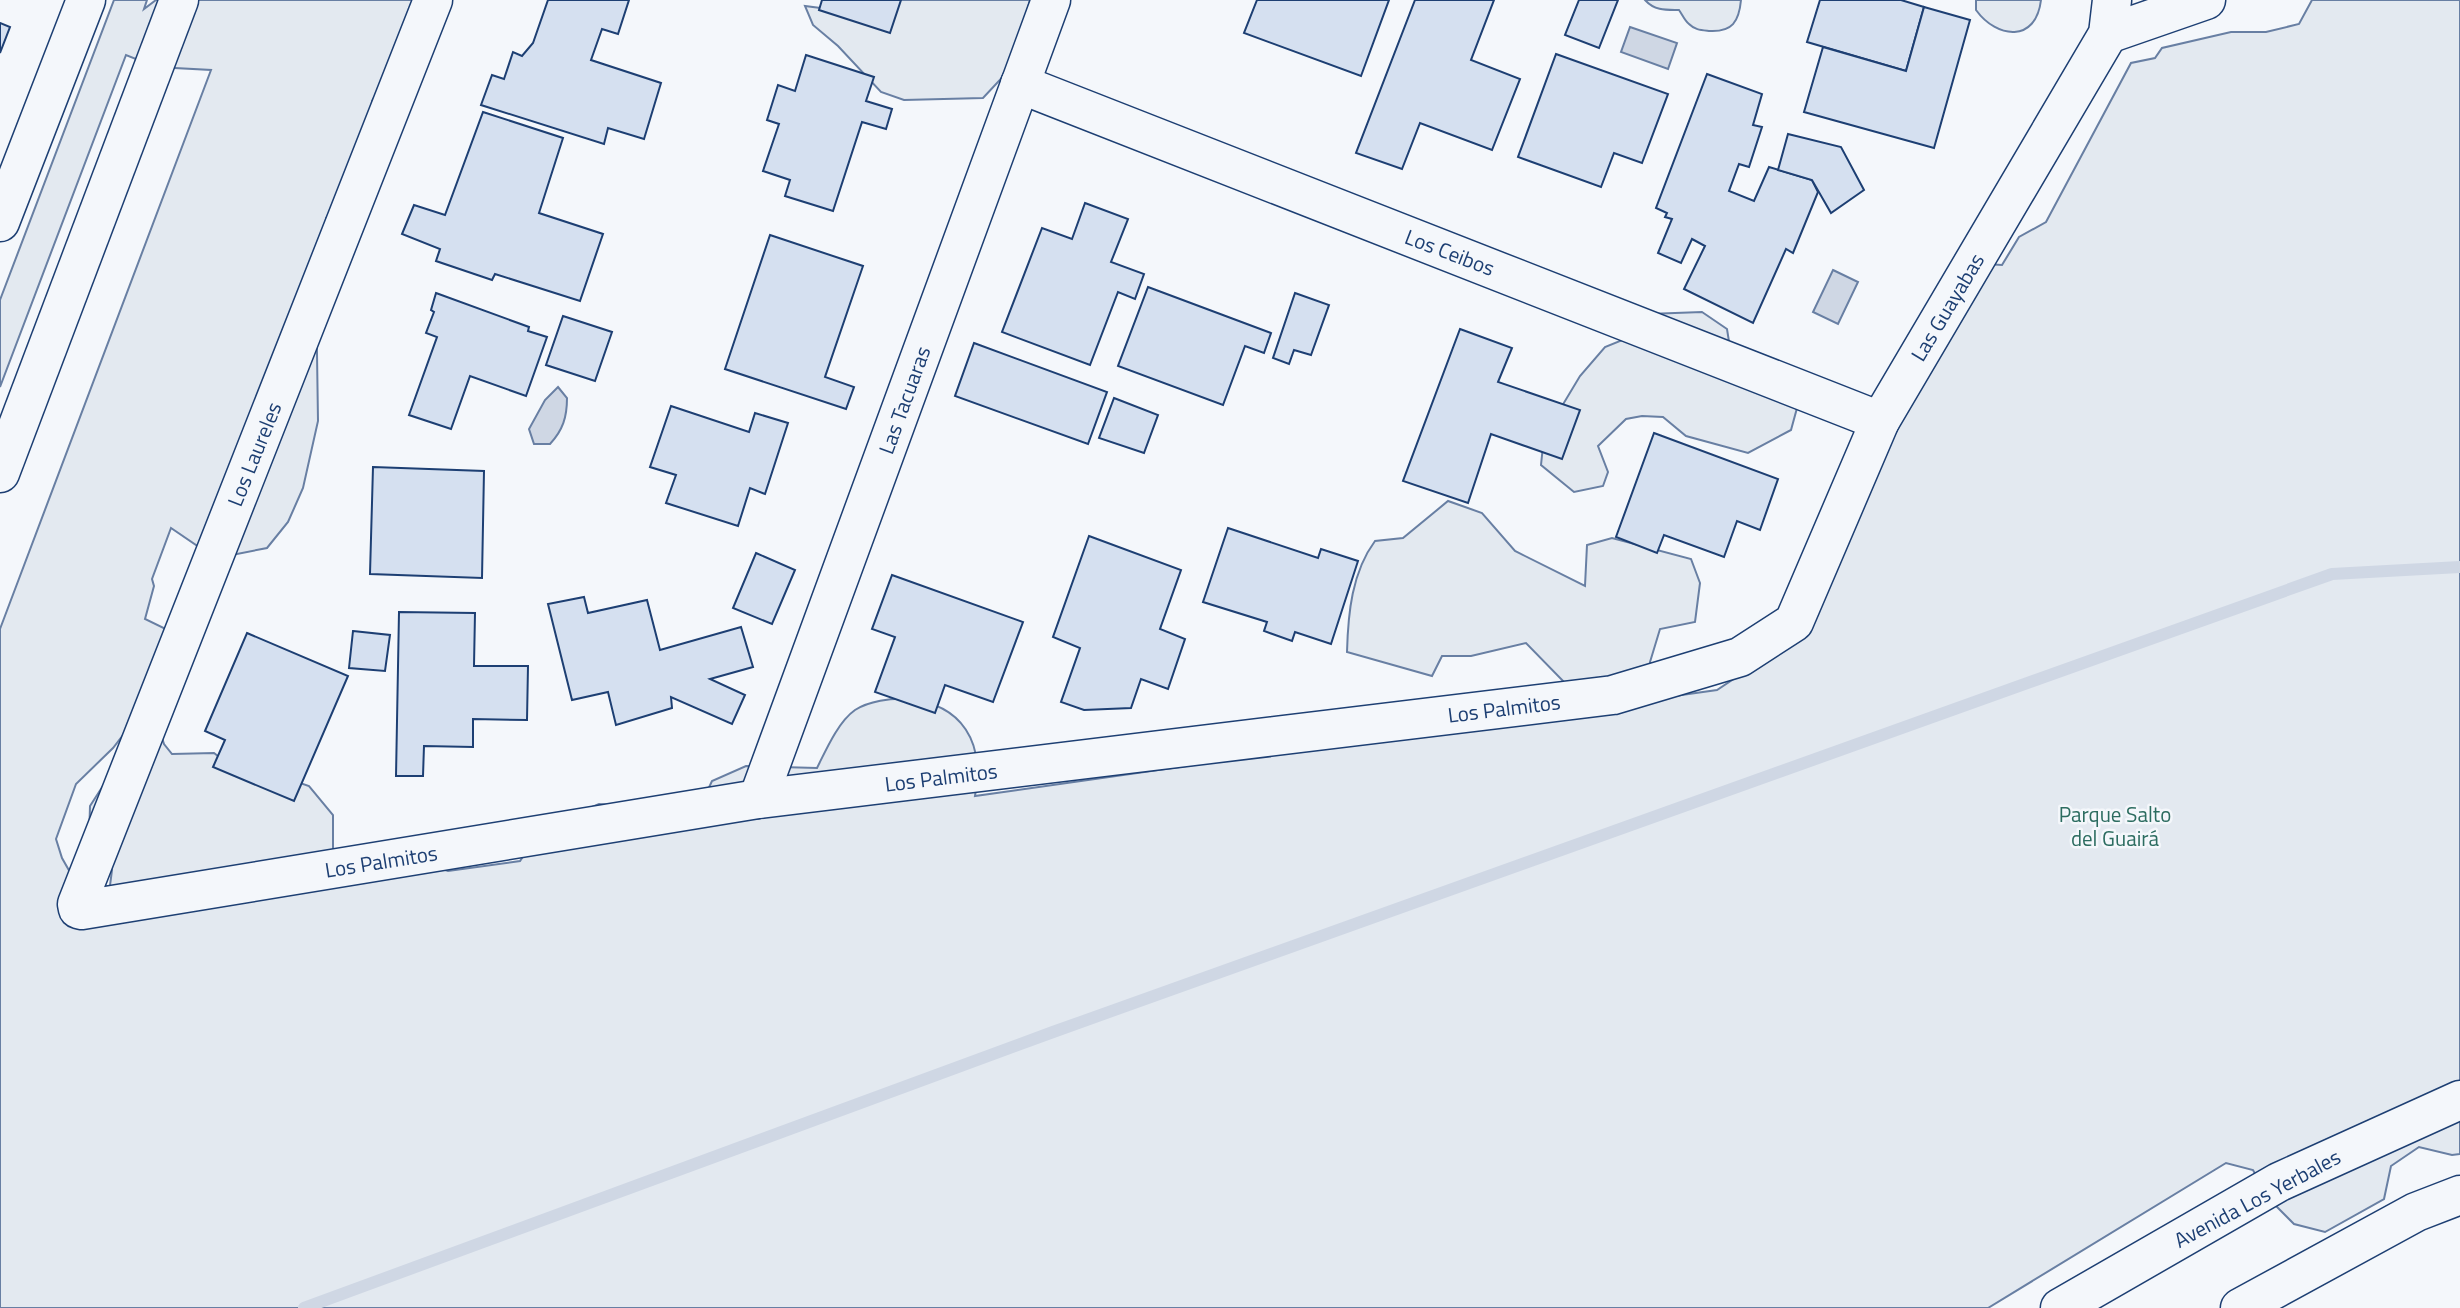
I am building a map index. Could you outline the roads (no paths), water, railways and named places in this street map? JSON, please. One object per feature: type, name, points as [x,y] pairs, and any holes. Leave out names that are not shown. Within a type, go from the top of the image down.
[{"type":"main road","points":[[3,207],[86,0]]},
{"type":"main road","points":[[0,472],[178,0]]},
{"type":"main road","name":"Los Laureles","points":[[78,909],[77,904],[433,0]]},
{"type":"main road","name":"Las Tacuaras","points":[[758,799],[1051,0]]},
{"type":"main road","points":[[2110,17],[2206,0]]},
{"type":"main road","name":"Las Guayabas","points":[[1794,622],[1880,421],[2110,17]]},
{"type":"main road","name":"Los Ceibos","points":[[1020,84],[1880,421]]},
{"type":"main road","name":"Los Palmitos","points":[[78,909],[758,799],[1612,695],[1740,657],[1794,622]]},
{"type":"main road","name":"Avenida Los Yerbales","points":[[2060,1308],[2279,1182],[2460,1100]]},
{"type":"main road","points":[[2240,1308],[2416,1212],[2460,1195]]},
{"type":"waterway","points":[[304,1308],[1053,1032],[2332,574],[2460,567]]},
{"type":"park label","name":"Parque Salto del Guairá","points":[[2115,826]]}]
